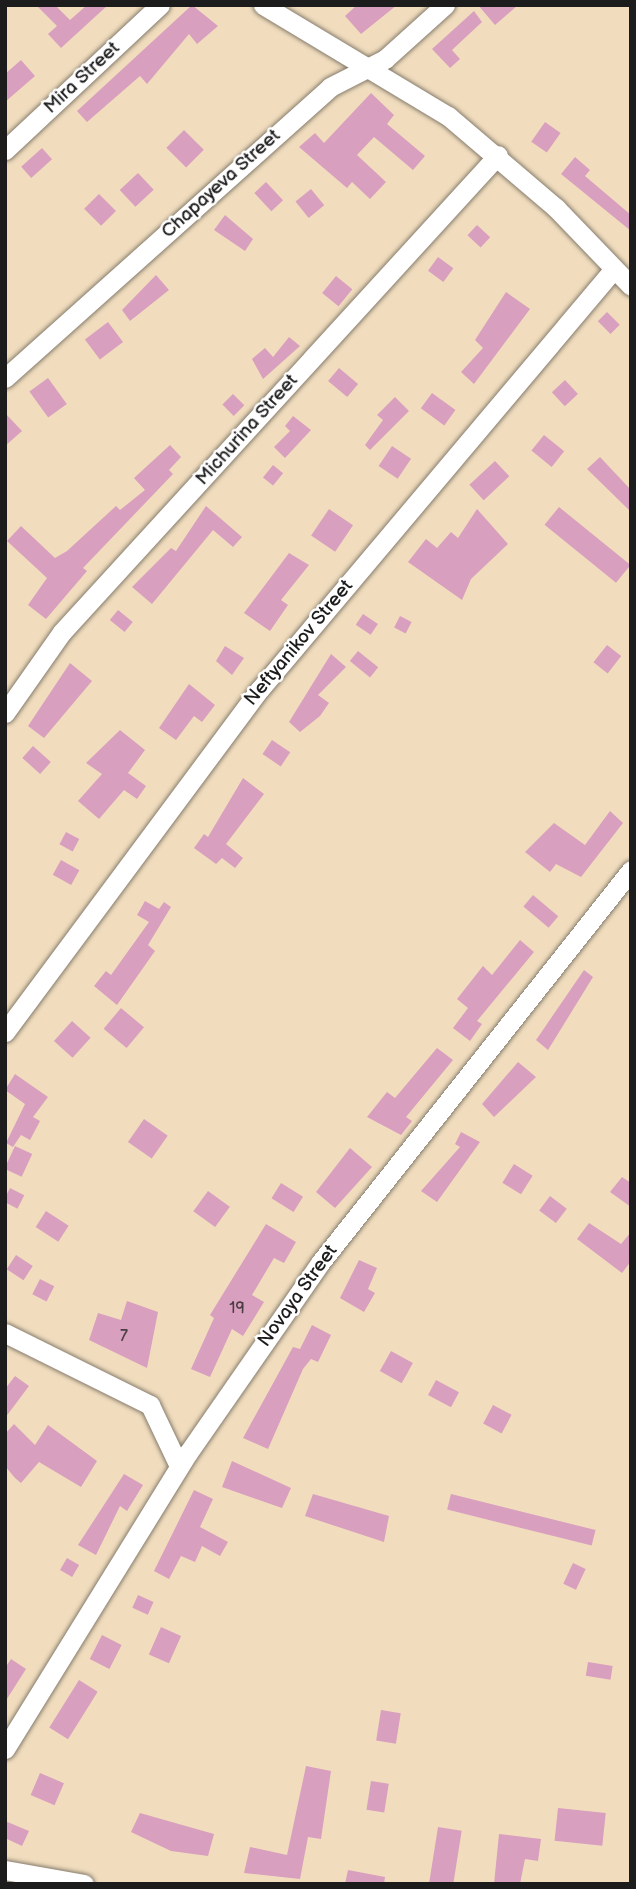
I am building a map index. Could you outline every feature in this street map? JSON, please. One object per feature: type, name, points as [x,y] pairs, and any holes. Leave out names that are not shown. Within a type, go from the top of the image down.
[{"type":"street","name":"Mira Street","points":[[5,150],[160,5]]},
{"type":"street","points":[[263,5],[360,68],[395,80],[498,155],[631,286]]},
{"type":"street","name":"Chapayeva Street","points":[[5,378],[330,87],[360,68],[385,59],[445,5]]},
{"type":"street","name":"Michurina Street","points":[[5,713],[62,632],[498,155]]},
{"type":"street","name":"Neftyanikov Street","points":[[5,1032],[260,689],[613,270]]},
{"type":"street","name":"Novaya Street","points":[[5,1749],[179,1466],[320,1263],[631,870]]},
{"type":"street","points":[[5,1333],[150,1405],[179,1466]]},
{"type":"street","points":[[5,1870],[84,1884]]},
{"type":"building","points":[[36,5],[55,5],[70,20],[87,5],[108,5],[61,48],[48,34],[57,26]]},
{"type":"building","points":[[192,5],[218,26],[197,44],[189,34],[147,84],[140,76],[87,122],[77,111]]},
{"type":"building","points":[[357,5],[397,5],[361,34],[345,16]]},
{"type":"building","points":[[478,5],[518,5],[495,25]]},
{"type":"building","points":[[474,11],[482,22],[452,50],[460,59],[450,68],[432,49]]},
{"type":"building","points":[[21,60],[35,76],[5,102],[5,74]]},
{"type":"building","points":[[371,93],[394,115],[387,124],[425,156],[413,170],[374,137],[357,155],[386,182],[370,199],[352,182],[347,188],[299,147],[315,133],[324,143]]},
{"type":"building","points":[[545,122],[561,133],[547,153],[531,142]]},
{"type":"building","points":[[184,130],[204,150],[186,167],[166,148]]},
{"type":"building","points":[[42,148],[52,159],[31,178],[21,167]]},
{"type":"building","points":[[575,157],[590,170],[585,176],[631,215],[631,231],[561,174]]},
{"type":"building","points":[[138,173],[154,190],[135,207],[120,190]]},
{"type":"building","points":[[266,182],[283,200],[271,211],[254,193]]},
{"type":"building","points":[[311,189],[324,205],[309,218],[295,202]]},
{"type":"building","points":[[99,194],[116,211],[101,226],[84,209]]},
{"type":"building","points":[[225,215],[253,239],[245,251],[214,230]]},
{"type":"building","points":[[477,225],[490,237],[481,248],[467,235]]},
{"type":"building","points":[[438,257],[453,268],[443,282],[428,271]]},
{"type":"building","points":[[156,275],[169,290],[130,321],[122,310]]},
{"type":"building","points":[[336,276],[352,289],[338,306],[322,293]]},
{"type":"building","points":[[506,292],[530,309],[474,384],[461,372],[483,348],[475,340]]},
{"type":"building","points":[[607,312],[620,325],[611,334],[598,321]]},
{"type":"building","points":[[108,322],[123,342],[100,359],[85,339]]},
{"type":"building","points":[[289,337],[300,346],[263,379],[252,359],[265,348],[273,357]]},
{"type":"building","points":[[339,368],[358,384],[347,397],[328,381]]},
{"type":"building","points":[[48,378],[67,404],[48,417],[29,392]]},
{"type":"building","points":[[565,380],[578,394],[565,406],[552,392]]},
{"type":"building","points":[[432,393],[455,410],[444,425],[421,408]]},
{"type":"building","points":[[233,394],[244,405],[234,416],[222,405]]},
{"type":"building","points":[[395,397],[409,411],[370,450],[365,445],[383,420],[377,415]]},
{"type":"building","points":[[5,413],[22,431],[5,446]]},
{"type":"building","points":[[293,416],[311,430],[285,458],[274,447],[290,431],[285,426]]},
{"type":"building","points":[[544,435],[564,451],[552,467],[531,451]]},
{"type":"building","points":[[170,445],[181,457],[169,470],[173,474],[83,568],[87,571],[46,619],[28,605],[47,578],[7,541],[21,526],[55,558],[67,551],[116,506],[120,510],[145,490],[134,478]]},
{"type":"building","points":[[392,446],[411,459],[398,479],[379,466]]},
{"type":"building","points":[[600,457],[631,490],[631,512],[587,469]]},
{"type":"building","points":[[495,461],[509,476],[484,500],[469,485]]},
{"type":"building","points":[[273,465],[283,473],[273,486],[263,477]]},
{"type":"building","points":[[206,506],[242,537],[233,547],[213,530],[152,604],[132,587],[171,548],[176,551]]},
{"type":"building","points":[[559,507],[630,565],[616,583],[545,525]]},
{"type":"building","points":[[329,509],[353,525],[335,552],[311,536]]},
{"type":"building","points":[[477,509],[508,544],[471,579],[462,600],[408,562],[426,539],[437,548],[451,532],[458,538]]},
{"type":"building","points":[[289,553],[309,565],[281,600],[288,605],[270,631],[244,613]]},
{"type":"building","points":[[118,610],[133,622],[125,632],[110,620]]},
{"type":"building","points":[[363,614],[378,624],[371,635],[356,625]]},
{"type":"building","points":[[400,616],[412,622],[406,633],[394,628]]},
{"type":"building","points":[[607,645],[621,656],[608,673],[593,662]]},
{"type":"building","points":[[225,646],[244,658],[232,675],[216,661]]},
{"type":"building","points":[[358,651],[378,667],[370,677],[350,661]]},
{"type":"building","points":[[331,654],[346,667],[318,695],[329,703],[320,716],[300,732],[289,722]]},
{"type":"building","points":[[70,663],[92,681],[44,738],[28,726]]},
{"type":"building","points":[[189,684],[215,705],[202,722],[194,716],[176,740],[159,728]]},
{"type":"building","points":[[120,730],[145,750],[128,773],[146,786],[137,799],[124,790],[99,819],[78,801],[102,774],[86,763]]},
{"type":"building","points":[[272,740],[290,752],[281,766],[262,754]]},
{"type":"building","points":[[33,746],[51,762],[40,774],[22,758]]},
{"type":"building","points":[[243,778],[264,794],[226,844],[243,858],[235,868],[222,858],[216,864],[194,848],[204,834],[208,837]]},
{"type":"building","points":[[610,811],[623,823],[581,877],[556,864],[550,872],[525,852],[554,823],[585,845]]},
{"type":"building","points":[[66,832],[79,839],[73,851],[59,844]]},
{"type":"building","points":[[61,860],[79,870],[71,885],[53,875]]},
{"type":"building","points":[[533,895],[558,916],[549,928],[523,906]]},
{"type":"building","points":[[145,901],[159,909],[164,902],[171,907],[148,945],[155,951],[117,1005],[94,986],[106,971],[111,975],[149,922],[137,915]]},
{"type":"building","points":[[520,940],[534,952],[477,1021],[482,1024],[470,1041],[453,1028],[468,1008],[457,999],[483,966],[492,975]]},
{"type":"building","points":[[584,970],[593,977],[548,1050],[536,1040]]},
{"type":"building","points":[[121,1008],[144,1027],[127,1048],[104,1029]]},
{"type":"building","points":[[72,1021],[91,1038],[73,1058],[54,1041]]},
{"type":"building","points":[[437,1048],[453,1060],[406,1117],[412,1121],[401,1135],[367,1117],[387,1092],[395,1098]]},
{"type":"building","points":[[518,1062],[536,1077],[494,1117],[482,1104]]},
{"type":"building","points":[[15,1074],[48,1097],[33,1117],[40,1121],[30,1140],[21,1135],[13,1147],[6,1143],[25,1104],[5,1090]]},
{"type":"building","points":[[144,1119],[168,1136],[152,1159],[128,1142]]},
{"type":"building","points":[[461,1132],[480,1142],[437,1202],[421,1191],[460,1147],[455,1144]]},
{"type":"building","points":[[15,1146],[32,1154],[22,1177],[5,1169]]},
{"type":"building","points":[[350,1148],[372,1167],[335,1208],[316,1192]]},
{"type":"building","points":[[514,1164],[533,1176],[521,1194],[502,1183]]},
{"type":"building","points":[[622,1177],[631,1183],[631,1207],[610,1192]]},
{"type":"building","points":[[281,1183],[303,1197],[294,1212],[271,1198]]},
{"type":"building","points":[[10,1188],[24,1195],[17,1209],[5,1202]]},
{"type":"building","points":[[208,1191],[230,1207],[215,1227],[193,1211]]},
{"type":"building","points":[[550,1196],[567,1209],[556,1223],[539,1210]]},
{"type":"building","points":[[46,1211],[69,1226],[58,1242],[36,1227]]},
{"type":"building","points":[[589,1223],[621,1244],[631,1232],[631,1261],[622,1273],[577,1239]]},
{"type":"building","points":[[266,1224],[296,1242],[284,1263],[274,1258],[252,1295],[264,1302],[243,1336],[232,1329],[210,1377],[191,1369],[214,1318],[210,1315]]},
{"type":"building","points":[[16,1255],[33,1266],[24,1280],[7,1269]]},
{"type":"building","points":[[359,1260],[377,1268],[368,1289],[375,1293],[364,1312],[340,1298]]},
{"type":"building","points":[[40,1279],[54,1286],[47,1301],[32,1294]]},
{"type":"building","points":[[127,1301],[158,1312],[147,1368],[89,1340],[98,1313],[121,1320]]},
{"type":"building","points":[[312,1325],[331,1335],[318,1362],[311,1359],[303,1369],[268,1449],[243,1438],[293,1347],[300,1349]]},
{"type":"building","points":[[391,1351],[413,1363],[402,1383],[380,1371]]},
{"type":"building","points":[[15,1376],[29,1386],[5,1418],[5,1389]]},
{"type":"building","points":[[436,1380],[459,1392],[451,1407],[428,1395]]},
{"type":"building","points":[[493,1405],[512,1415],[502,1433],[483,1424]]},
{"type":"building","points":[[14,1424],[35,1445],[48,1425],[97,1461],[81,1487],[39,1462],[21,1483],[15,1478],[5,1466],[5,1434]]},
{"type":"building","points":[[232,1461],[291,1488],[282,1508],[222,1487]]},
{"type":"building","points":[[124,1474],[143,1485],[127,1511],[120,1506],[96,1555],[78,1545]]},
{"type":"building","points":[[194,1490],[213,1499],[200,1527],[228,1542],[220,1556],[202,1546],[195,1562],[181,1556],[169,1579],[154,1571]]},
{"type":"building","points":[[313,1494],[389,1516],[384,1542],[305,1516]]},
{"type":"building","points":[[451,1494],[596,1530],[592,1546],[447,1510]]},
{"type":"building","points":[[67,1558],[79,1565],[72,1577],[60,1570]]},
{"type":"building","points":[[573,1563],[586,1569],[576,1590],[563,1584]]},
{"type":"building","points":[[138,1595],[154,1602],[148,1615],[132,1608]]},
{"type":"building","points":[[161,1627],[181,1636],[169,1663],[149,1654]]},
{"type":"building","points":[[102,1635],[122,1645],[109,1669],[90,1659]]},
{"type":"building","points":[[11,1659],[26,1669],[5,1702],[5,1668]]},
{"type":"building","points":[[588,1662],[613,1666],[611,1680],[586,1676]]},
{"type":"building","points":[[79,1680],[98,1692],[68,1739],[49,1727]]},
{"type":"building","points":[[381,1710],[401,1713],[396,1744],[376,1741]]},
{"type":"building","points":[[306,1766],[331,1771],[321,1839],[308,1837],[300,1879],[244,1873],[250,1847],[287,1855]]},
{"type":"building","points":[[40,1773],[64,1783],[55,1805],[31,1795]]},
{"type":"building","points":[[371,1781],[389,1784],[384,1812],[366,1810]]},
{"type":"building","points":[[558,1808],[606,1813],[602,1846],[555,1841]]},
{"type":"building","points":[[140,1813],[214,1834],[208,1856],[171,1851],[131,1832]]},
{"type":"building","points":[[5,1821],[29,1831],[22,1846],[5,1838]]},
{"type":"building","points":[[438,1827],[462,1831],[453,1884],[429,1883]]},
{"type":"building","points":[[499,1834],[541,1839],[538,1861],[525,1859],[520,1884],[494,1884]]},
{"type":"building","points":[[348,1870],[385,1877],[384,1884],[345,1884]]}]
